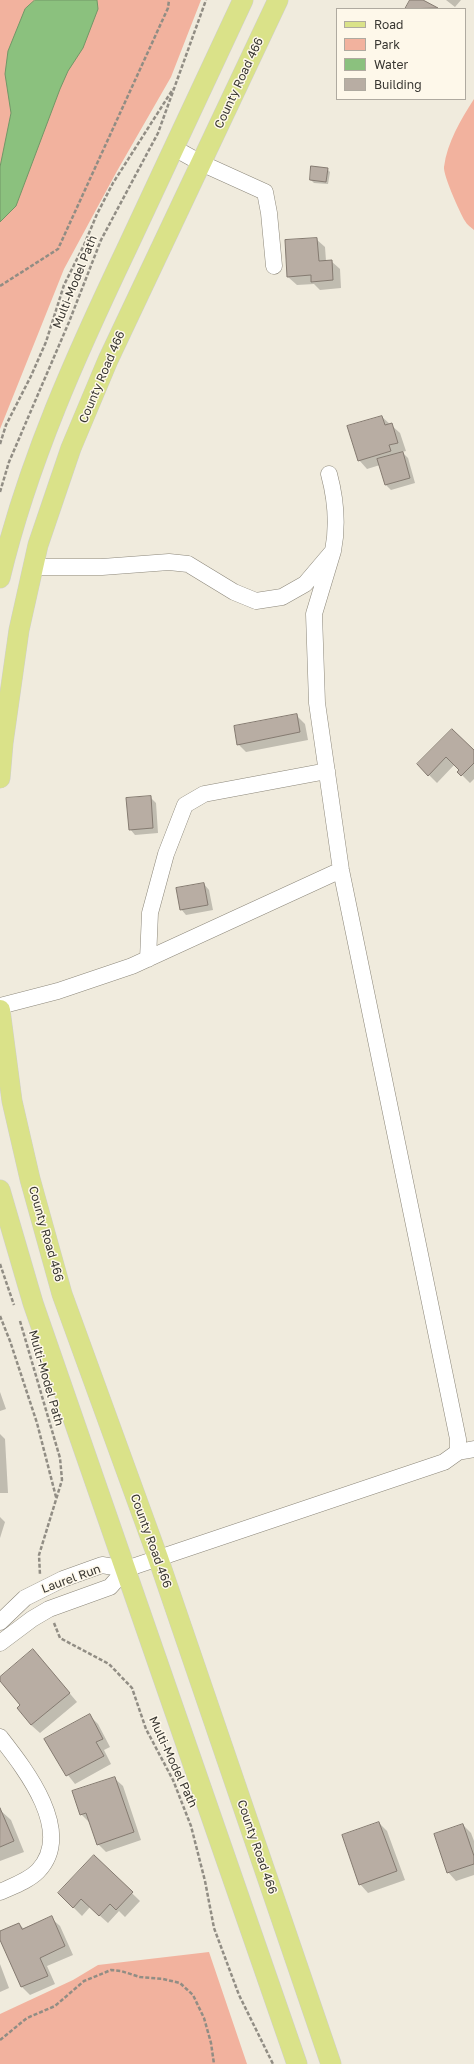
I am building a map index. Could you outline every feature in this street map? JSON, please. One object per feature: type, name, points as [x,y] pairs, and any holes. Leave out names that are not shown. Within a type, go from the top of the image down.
[{"type":"main road","points":[[0,578],[9,541],[43,436],[77,354],[243,0]]},
{"type":"main road","name":"County Road 466","points":[[0,778],[3,743],[18,630],[38,545],[71,448],[108,360],[278,0]]},
{"type":"main road","name":"County Road 466","points":[[0,1010],[12,1101],[30,1180],[62,1294],[158,1558],[331,2064]]},
{"type":"main road","points":[[0,1190],[33,1303],[297,2064]]},
{"type":"street","points":[[174,148],[201,163],[264,192],[269,213],[274,266]]},
{"type":"street","points":[[329,474],[333,491],[337,532],[314,614],[317,703],[342,870],[456,1431],[458,1452]]},
{"type":"street","points":[[33,567],[102,567],[169,562],[188,564],[234,592],[256,601],[282,596],[305,584],[333,550]]},
{"type":"street","points":[[148,958],[150,913],[166,854],[185,805],[204,794],[327,771]]},
{"type":"street","points":[[0,1006],[58,991],[132,966],[342,870]]},
{"type":"street","points":[[126,1570],[444,1462],[458,1452],[474,1449]]},
{"type":"street","name":"Laurel Run","points":[[0,1622],[25,1598],[42,1589],[102,1565],[126,1570]]},
{"type":"street","name":"Laurel Run","points":[[0,1643],[32,1619],[49,1609],[110,1587],[126,1570]]},
{"type":"street","points":[[0,1737],[29,1776],[45,1809],[52,1834],[50,1848],[38,1871],[26,1880],[0,1892]]},
{"type":"path","points":[[0,286],[58,249],[168,8],[170,0]]},
{"type":"path","name":"Multi-Model Path","points":[[0,492],[9,462],[69,322],[101,240],[149,152],[177,83],[206,0]]},
{"type":"path","name":"Multi-Model Path","points":[[0,444],[6,425],[31,376],[46,342],[64,285],[84,246],[96,214],[132,152],[177,83]]},
{"type":"path","points":[[0,1264],[16,1310]]},
{"type":"path","name":"Multi-Model Path","points":[[0,1316],[10,1341],[37,1423],[56,1498]]},
{"type":"path","name":"Multi-Model Path","points":[[18,1317],[60,1458],[62,1480],[39,1555],[40,1581],[42,1589]]},
{"type":"path","name":"Multi-Model Path","points":[[49,1609],[60,1638],[109,1664],[132,1688],[146,1729],[173,1780],[191,1826],[217,1936],[239,1994],[273,2064]]},
{"type":"path","points":[[0,2040],[15,2030],[27,2018],[55,2006],[84,1981],[110,1970],[121,1971],[140,1977],[163,1979],[180,1983],[194,1994],[204,2018],[211,2043],[214,2064]]},
{"type":"green space","points":[[0,0],[201,0],[171,77],[117,171],[64,269],[0,429]]},
{"type":"green space","points":[[474,99],[474,230],[468,225],[459,210],[444,171],[444,167],[451,140]]},
{"type":"green space","points":[[209,1952],[247,2064],[0,2064],[0,2014],[73,1980],[98,1965]]},
{"type":"water","points":[[35,0],[97,0],[98,9],[83,48],[68,71],[60,89],[16,206],[0,222],[0,167],[11,113],[5,74],[8,51],[25,9]]},
{"type":"building","points":[[410,0],[423,0],[438,8],[406,8]]},
{"type":"building","points":[[311,166],[328,168],[326,182],[310,180]]},
{"type":"building","points":[[317,238],[319,261],[332,260],[333,280],[311,282],[311,275],[287,277],[285,240]]},
{"type":"building","points":[[382,416],[385,425],[392,423],[398,443],[389,445],[391,451],[358,461],[347,426]]},
{"type":"building","points":[[403,452],[410,478],[385,485],[377,459]]},
{"type":"building","points":[[297,714],[300,732],[237,745],[234,726]]},
{"type":"building","points":[[452,729],[474,750],[474,763],[461,776],[457,772],[459,770],[446,757],[428,776],[417,764]]},
{"type":"building","points":[[151,796],[153,828],[129,830],[126,798]]},
{"type":"building","points":[[204,883],[208,905],[180,910],[176,888]]},
{"type":"building","points":[[33,1649],[70,1693],[31,1725],[17,1708],[20,1705],[0,1681],[0,1677]]},
{"type":"building","points":[[90,1714],[103,1739],[96,1742],[104,1756],[66,1776],[44,1739]]},
{"type":"building","points":[[115,1777],[134,1832],[97,1845],[86,1813],[80,1815],[72,1791]]},
{"type":"building","points":[[0,1808],[14,1841],[0,1847]]},
{"type":"building","points":[[379,1822],[397,1871],[359,1885],[342,1835]]},
{"type":"building","points":[[463,1824],[474,1856],[474,1864],[447,1873],[434,1834]]},
{"type":"building","points":[[94,1855],[133,1892],[116,1910],[110,1904],[99,1916],[81,1899],[73,1908],[58,1893]]},
{"type":"building","points":[[52,1916],[65,1946],[40,1958],[48,1976],[21,1987],[0,1940],[0,1931],[19,1923],[22,1929]]}]
